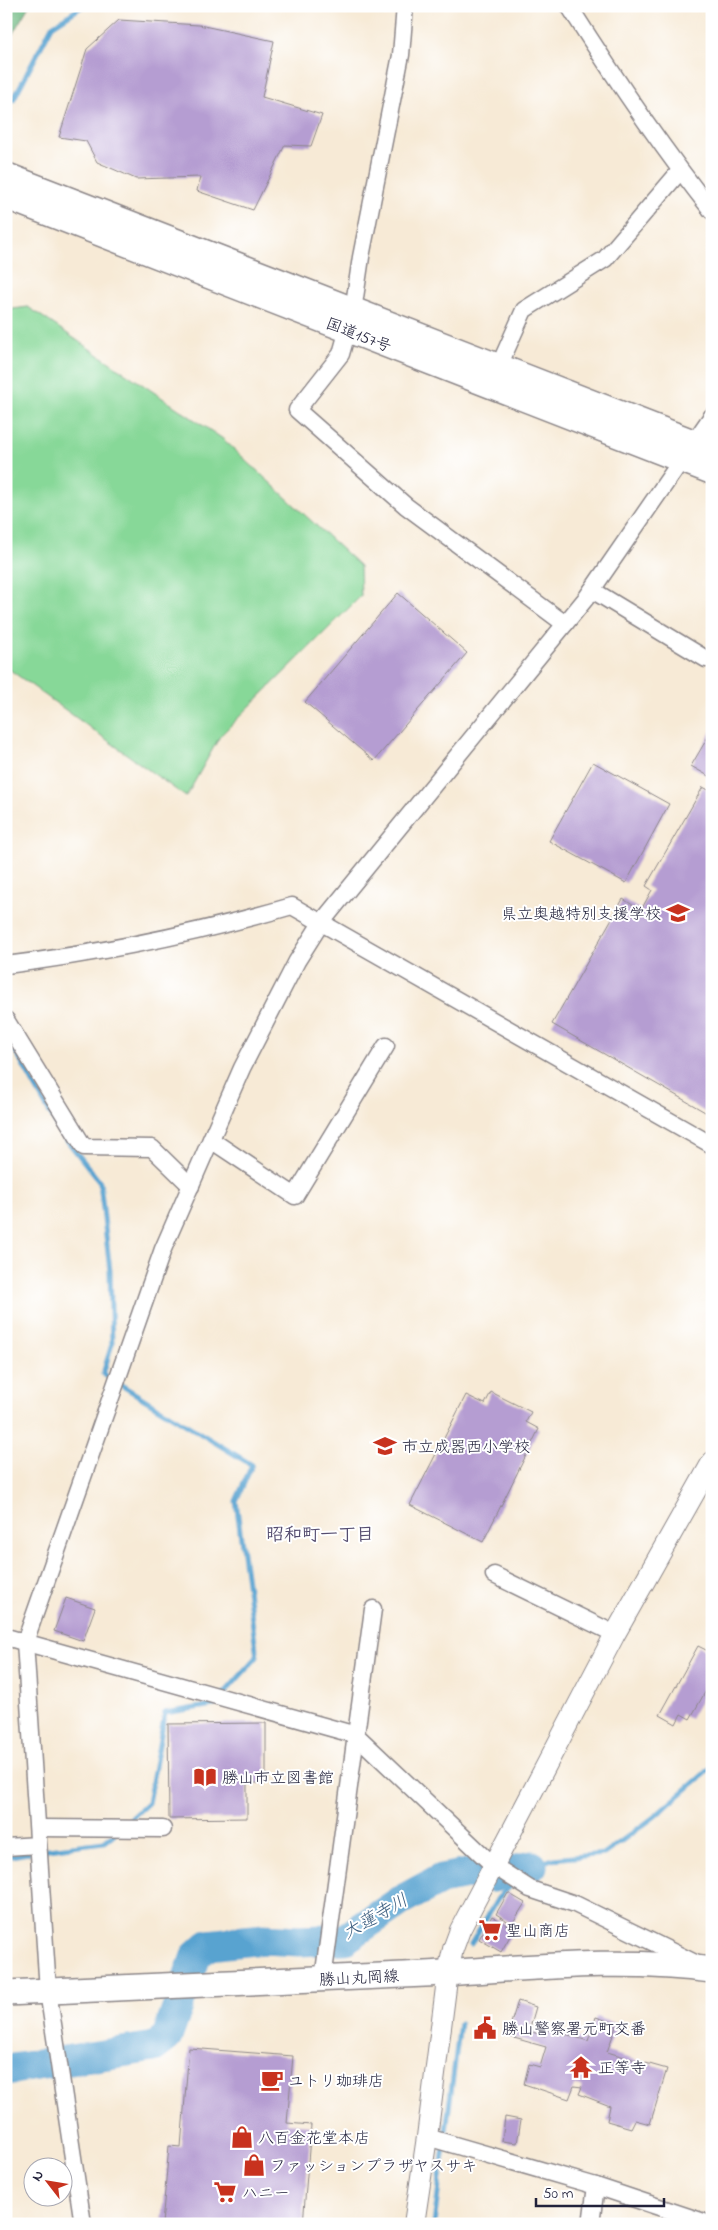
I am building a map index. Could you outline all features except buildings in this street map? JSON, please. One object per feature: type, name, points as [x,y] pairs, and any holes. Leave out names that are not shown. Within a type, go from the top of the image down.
[{"type":"highway","name":"国道157号","points":[[6,176],[350,321]]},
{"type":"highway","name":"国道157号","points":[[6,196],[350,321],[696,451],[712,471]]},
{"type":"main road","name":"勝山丸岡線","points":[[6,1993],[323,1979],[585,1964],[709,1970]]},
{"type":"street","points":[[405,6],[401,55],[350,321],[341,354],[297,410],[406,506],[565,624]]},
{"type":"street","points":[[569,6],[634,106],[712,211]]},
{"type":"street","points":[[494,376],[524,310],[605,259],[680,170]]},
{"type":"street","points":[[83,2224],[48,1991],[25,1642],[163,1249],[242,1068],[297,961],[321,923],[592,590],[696,451],[712,416]]},
{"type":"street","points":[[592,590],[706,659],[712,658]]},
{"type":"street","points":[[6,965],[76,955],[180,934],[292,906],[712,1145]]},
{"type":"street","points":[[6,1020],[84,1148],[152,1148],[191,1186]]},
{"type":"street","points":[[211,1140],[295,1196],[386,1046]]},
{"type":"street","points":[[414,2224],[428,2137],[448,1972],[453,1949],[460,1930],[616,1634],[712,1462]]},
{"type":"street","points":[[494,1575],[616,1634]]},
{"type":"street","points":[[323,1979],[373,1609]]},
{"type":"street","points":[[6,1637],[356,1734],[494,1866],[530,1889],[575,1904],[709,1970]]},
{"type":"street","points":[[38,1828],[163,1829]]},
{"type":"street","points":[[6,1847],[38,1845]]},
{"type":"street","points":[[428,2137],[596,2186],[710,2224]]},
{"type":"street","points":[[591,2224],[596,2186]]},
{"type":"green space","points":[[6,6],[29,6],[6,45]]},
{"type":"green space","points":[[28,307],[223,439],[360,566],[361,596],[220,736],[186,797],[6,667],[6,310]]},
{"type":"waterway","points":[[6,102],[13,100],[52,26],[83,6]]},
{"type":"waterway","points":[[16,1052],[61,1133],[100,1182],[110,1271],[112,1344],[103,1374],[252,1465],[236,1501],[257,1657],[214,1705],[165,1713],[148,1803],[124,1825]]},
{"type":"waterway","name":"大蓮寺川","points":[[471,1944],[498,1898],[532,1866],[553,1859],[604,1854],[654,1817],[712,1767]]},
{"type":"waterway","points":[[41,1850],[104,1842],[114,1834]]},
{"type":"waterway","points":[[6,1857],[28,1853]]},
{"type":"waterway","name":"大蓮寺川","points":[[6,2070],[154,2047],[167,2037],[196,1956],[208,1945],[263,1939],[299,1941],[345,1939],[402,1900],[441,1879],[467,1874],[493,1877],[532,1866]]},
{"type":"waterway","points":[[434,2224],[460,2023]]},
{"type":"place","name":"県立奥越特別支援学校","points":[[678,913]]},
{"type":"place","name":"市立成器西小学校","points":[[385,1446]]},
{"type":"place","name":"勝山市立図書館","points":[[205,1777]]},
{"type":"place","name":"聖山商店","points":[[490,1930]]},
{"type":"place","name":"勝山警察署元町交番","points":[[485,2028]]},
{"type":"place","name":"正等寺","points":[[581,2067]]},
{"type":"place","name":"ユトリ珈琲店","points":[[272,2080]]},
{"type":"place","name":"八百金花堂本店","points":[[242,2137]]},
{"type":"place","name":"ファッションプラザヤスサキ","points":[[254,2165]]},
{"type":"place","name":"ハニー","points":[[225,2192]]},
{"type":"district","name":"昭和町一丁目","points":[[320,1534]]}]
